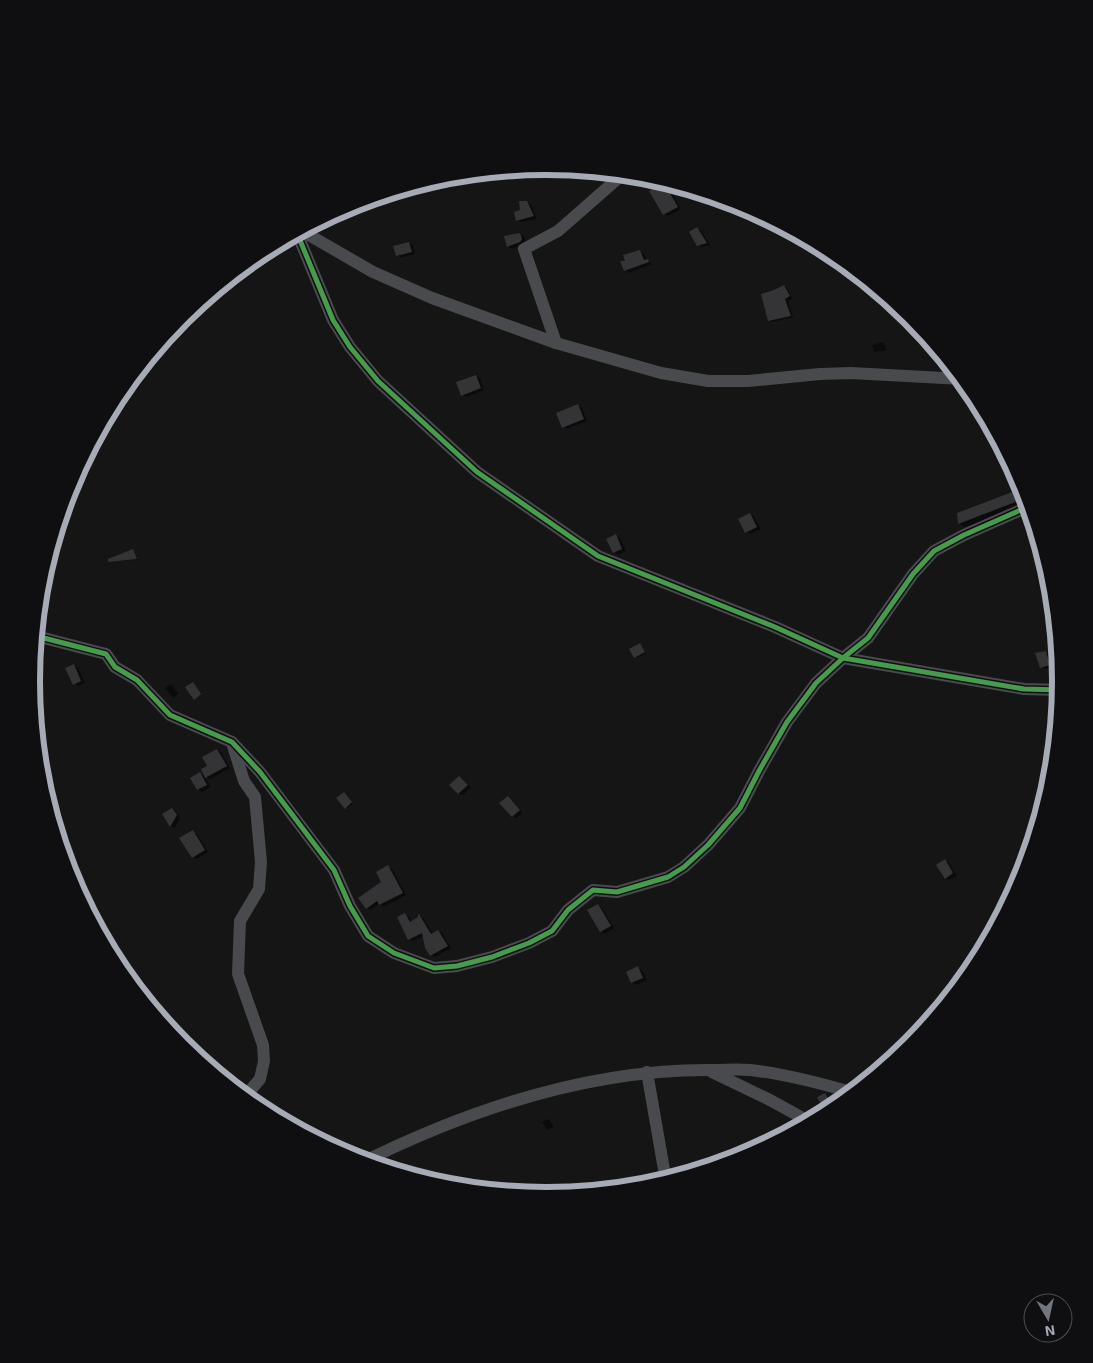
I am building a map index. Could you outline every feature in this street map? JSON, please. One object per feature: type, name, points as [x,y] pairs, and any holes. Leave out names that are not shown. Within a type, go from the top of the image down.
[{"type":"street","points":[[556,343],[524,248],[558,231],[617,180]]},
{"type":"street","points":[[308,235],[373,272],[432,298],[556,343],[661,373],[708,381],[748,381],[851,373],[952,378]]},
{"type":"street","points":[[300,239],[333,320],[350,346],[378,381],[477,472],[598,556],[775,627],[843,658],[1024,689],[1053,691]]},
{"type":"street","points":[[42,638],[106,654],[115,666],[137,680],[170,715],[232,742],[260,772],[334,870],[350,906],[368,936],[394,953],[434,968],[457,966],[510,951],[552,931],[568,910],[592,890],[617,892],[668,877],[684,867],[708,845],[740,808],[787,722],[816,684],[843,658],[868,638],[913,574],[934,551],[964,535],[1022,509]]},
{"type":"street","points":[[232,742],[244,781],[255,797],[260,862],[260,889],[240,920],[238,974],[264,1045],[264,1061],[260,1079],[249,1091]]},
{"type":"street","points":[[373,1157],[425,1132],[498,1106],[572,1086],[647,1072],[679,1069],[749,1070],[797,1077],[845,1090]]},
{"type":"street","points":[[708,1070],[803,1118]]},
{"type":"street","points":[[647,1072],[665,1174]]},
{"type":"building","points":[[656,187],[668,190],[678,207],[663,215],[649,191]]},
{"type":"building","points":[[519,201],[527,201],[534,216],[516,221],[514,212],[520,210]]},
{"type":"building","points":[[697,227],[707,243],[697,246],[689,232]]},
{"type":"building","points":[[520,233],[522,239],[520,242],[507,247],[504,236]]},
{"type":"building","points":[[409,242],[412,252],[396,256],[393,246]]},
{"type":"building","points":[[640,250],[644,260],[648,259],[649,262],[624,271],[620,261],[625,261],[623,255]]},
{"type":"building","points":[[784,285],[790,296],[785,299],[791,316],[768,321],[761,294]]},
{"type":"building","points":[[476,375],[481,388],[461,396],[456,382]]},
{"type":"building","points":[[578,404],[584,419],[562,428],[556,413]]},
{"type":"building","points":[[1015,491],[1018,501],[958,524],[957,513]]},
{"type":"building","points":[[750,513],[757,527],[745,533],[738,519]]},
{"type":"building","points":[[616,534],[622,549],[613,553],[606,539]]},
{"type":"building","points":[[133,549],[137,559],[108,562],[108,559]]},
{"type":"building","points":[[640,643],[645,652],[634,658],[629,649]]},
{"type":"building","points":[[1046,651],[1050,665],[1040,668],[1035,653]]},
{"type":"building","points":[[74,664],[81,681],[73,685],[65,668]]},
{"type":"building","points":[[193,682],[201,694],[194,700],[185,687]]},
{"type":"building","points":[[217,749],[227,766],[205,778],[201,769],[207,766],[202,757]]},
{"type":"building","points":[[200,772],[207,785],[197,790],[190,778]]},
{"type":"building","points":[[459,776],[468,785],[458,794],[449,785]]},
{"type":"building","points":[[344,792],[352,802],[345,809],[336,798]]},
{"type":"building","points":[[508,796],[520,810],[512,817],[499,803]]},
{"type":"building","points":[[172,808],[177,815],[170,827],[162,814]]},
{"type":"building","points":[[193,830],[205,850],[192,858],[179,838]]},
{"type":"building","points":[[945,859],[953,873],[945,879],[936,865]]},
{"type":"building","points":[[388,865],[403,893],[379,905],[377,901],[366,909],[358,898],[381,882],[376,872]]},
{"type":"building","points":[[598,904],[611,926],[600,932],[587,910]]},
{"type":"building","points":[[405,913],[410,922],[418,917],[419,914],[431,934],[438,930],[448,946],[430,956],[425,948],[422,933],[408,940],[397,917]]},
{"type":"building","points":[[638,966],[643,978],[631,983],[626,972]]},
{"type":"building","points":[[825,1093],[830,1101],[822,1107],[817,1097]]},
{"type":"cycle path","points":[[300,239],[333,320],[350,347],[378,381],[477,472],[598,556],[775,627],[843,658],[1024,689],[1053,690]]},
{"type":"cycle path","points":[[42,638],[106,654],[115,667],[137,680],[170,715],[232,742],[260,772],[334,870],[350,906],[368,936],[394,953],[434,968],[457,966],[492,957],[529,943],[552,931],[568,910],[593,890],[617,892],[668,877],[684,867],[708,845],[740,808],[787,722],[816,683],[868,638],[913,574],[934,551],[964,535],[1022,509]]}]
